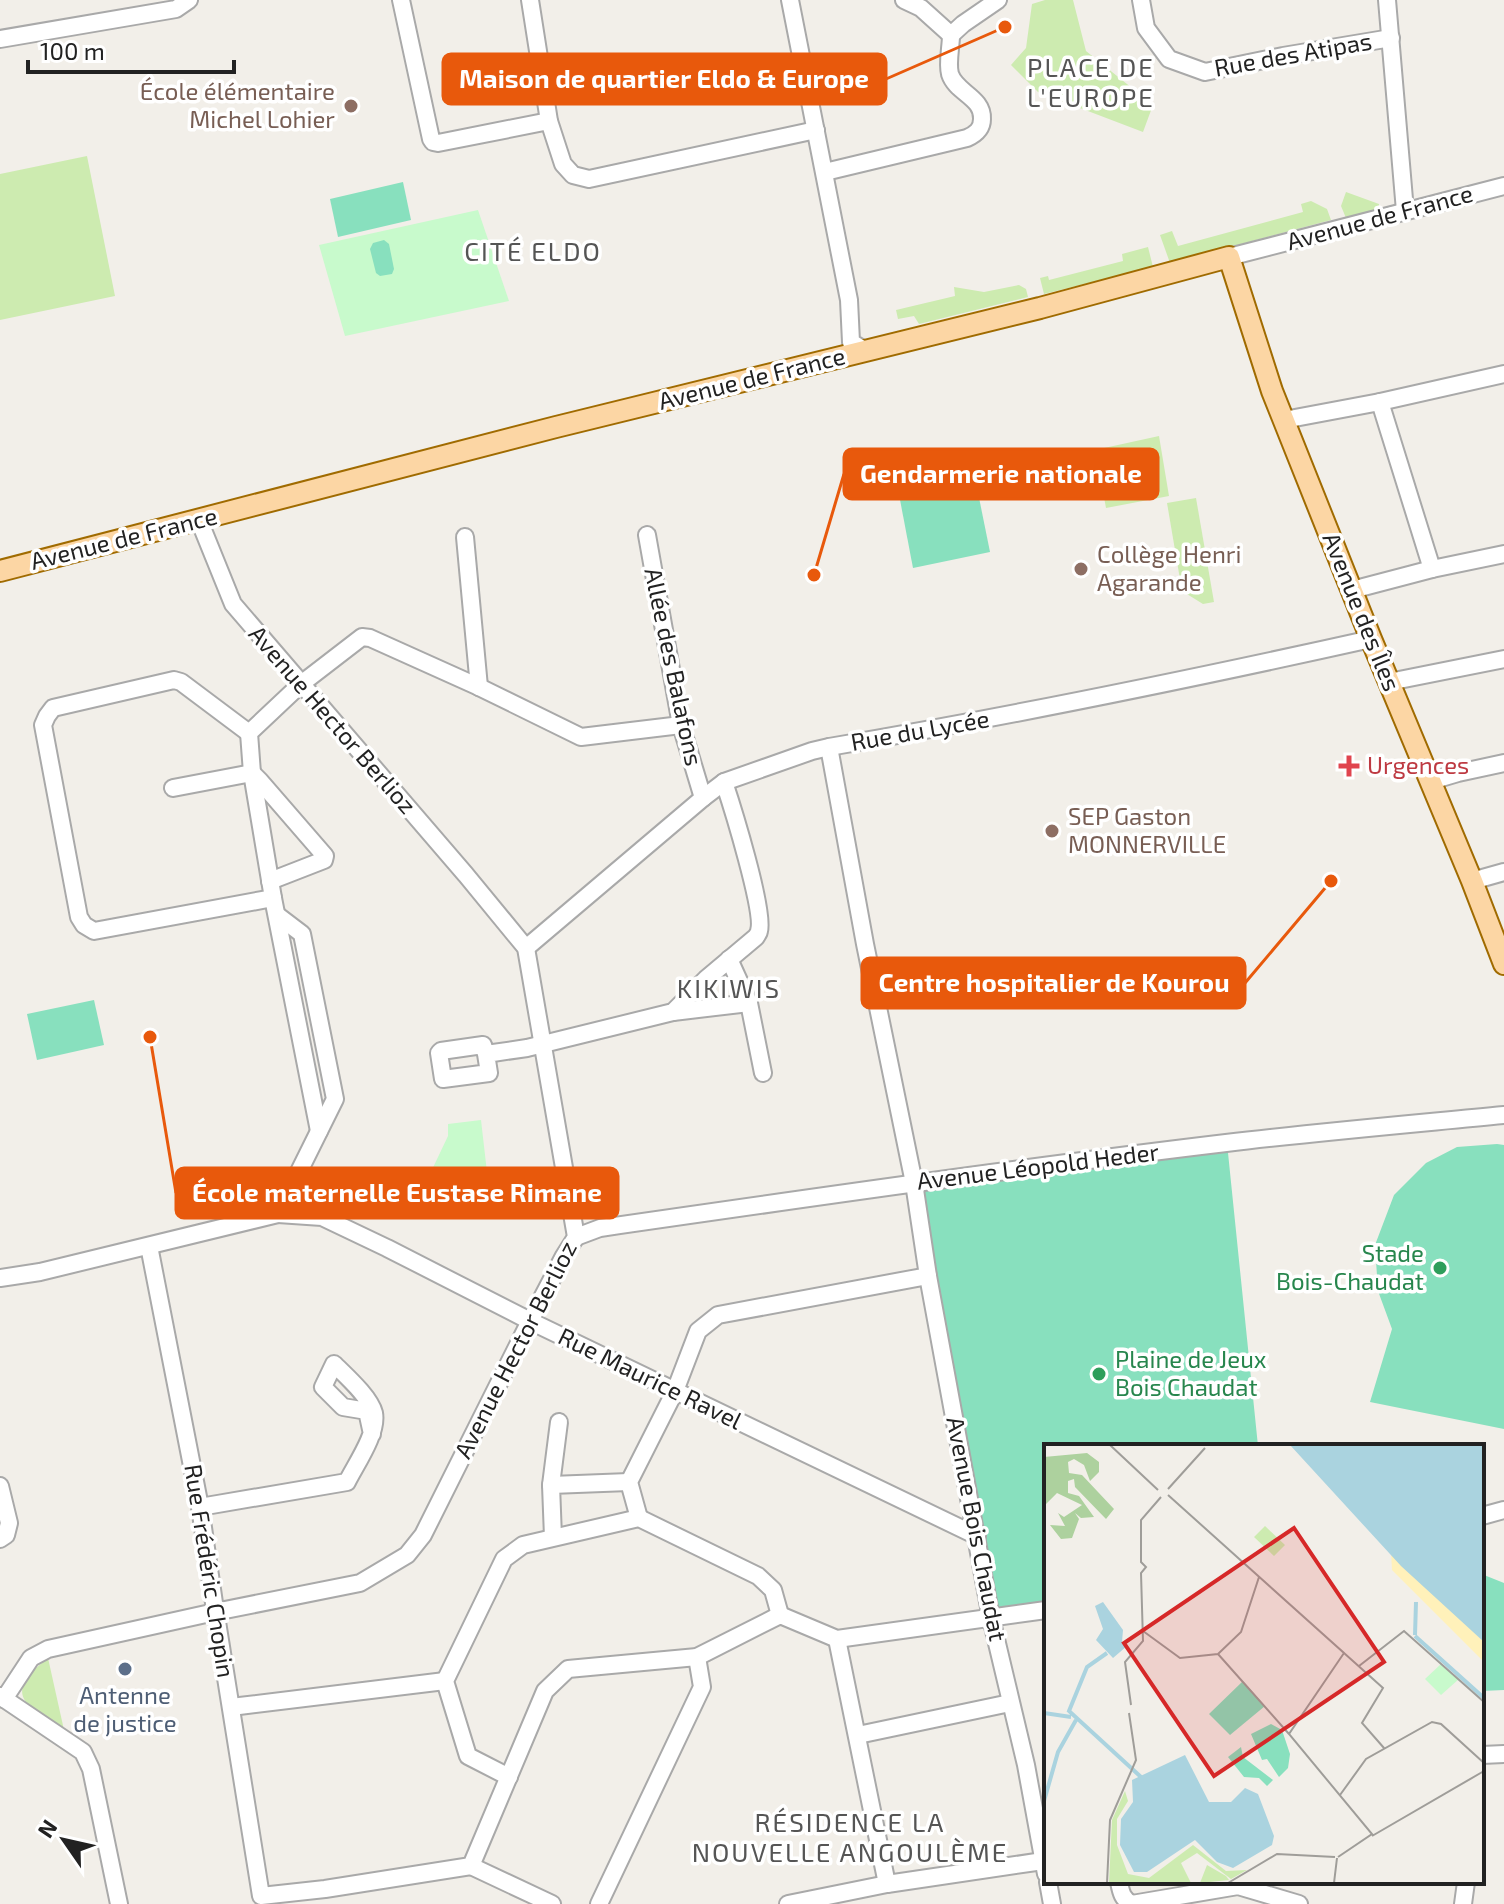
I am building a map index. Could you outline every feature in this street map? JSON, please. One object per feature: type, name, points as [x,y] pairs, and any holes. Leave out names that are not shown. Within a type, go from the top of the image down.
[{"type":"main road","name":"Avenue de France","points":[[0,571],[853,350],[1229,257]]},
{"type":"main road","name":"Avenue des Îles","points":[[1229,257],[1272,391],[1504,964]]},
{"type":"street","points":[[0,39],[176,9],[189,0]]},
{"type":"street","points":[[401,0],[433,142],[549,121]]},
{"type":"street","points":[[530,0],[549,121],[563,164],[579,178],[589,179],[816,130]]},
{"type":"street","points":[[791,0],[849,300],[853,350]]},
{"type":"street","points":[[904,0],[921,8],[951,35]]},
{"type":"street","points":[[825,172],[976,134],[982,125],[983,115],[977,102],[954,81],[949,71],[951,35],[998,0]]},
{"type":"street","name":"Rue des Atipas","points":[[1141,0],[1146,28],[1169,59],[1205,72],[1391,38]]},
{"type":"street","points":[[1387,0],[1405,211]]},
{"type":"street","name":"Avenue de France","points":[[1229,257],[1504,186]]},
{"type":"street","points":[[1284,420],[1504,374]]},
{"type":"street","points":[[1380,402],[1432,569]]},
{"type":"street","name":"Avenue Hector Berlioz","points":[[2,1697],[31,1658],[48,1649],[360,1583],[407,1555],[423,1535],[530,1321],[576,1237],[526,948],[233,604],[199,520]]},
{"type":"street","name":"Allée des Balafons","points":[[647,535],[681,725],[703,798]]},
{"type":"street","points":[[465,537],[479,687]]},
{"type":"street","points":[[1352,590],[1504,554]]},
{"type":"street","points":[[249,733],[301,684],[359,638],[366,637],[581,737],[681,725]]},
{"type":"street","name":"Rue du Lycée","points":[[526,948],[724,782],[829,747],[1141,690],[1371,639]]},
{"type":"street","points":[[1389,682],[1504,659]]},
{"type":"street","points":[[252,773],[325,856],[324,860],[272,889],[94,931],[84,925],[79,917],[43,725],[53,708],[174,680],[181,682],[249,733],[252,773],[272,889],[319,1131],[278,1214]]},
{"type":"street","name":"Avenue Bois Chaudat","points":[[829,747],[914,1183],[928,1276],[991,1618],[1010,1703],[1039,1796],[1044,1855]]},
{"type":"street","points":[[1431,781],[1504,763]]},
{"type":"street","points":[[173,788],[252,773]]},
{"type":"street","points":[[673,1012],[756,937],[760,929],[758,909],[724,782]]},
{"type":"street","points":[[1472,881],[1504,872]]},
{"type":"street","points":[[729,959],[749,1003],[763,1073]]},
{"type":"street","points":[[486,1054],[542,1044],[673,1012],[749,1003]]},
{"type":"street","name":"Avenue Léopold Heder","points":[[576,1237],[600,1228],[914,1183],[1227,1143],[1504,1115]]},
{"type":"street","name":"Rue Maurice Ravel","points":[[0,1278],[40,1272],[278,1214],[322,1217],[530,1321],[977,1536]]},
{"type":"street","name":"Rue Frédéric Chopin","points":[[149,1246],[200,1507],[261,1896],[471,1866]]},
{"type":"street","points":[[639,1518],[629,1482],[675,1391],[698,1331],[718,1315],[928,1276]]},
{"type":"street","points":[[553,1537],[551,1485],[559,1422]]},
{"type":"street","points":[[200,1507],[347,1482],[372,1434]]},
{"type":"street","points":[[551,1485],[629,1482]]},
{"type":"street","points":[[0,1486],[9,1523],[6,1535],[0,1539]]},
{"type":"street","points":[[1484,1515],[1504,1510]]},
{"type":"street","points":[[509,1777],[468,1756],[445,1681],[504,1559],[523,1545],[639,1518],[758,1576],[773,1590],[780,1615]]},
{"type":"street","points":[[552,1904],[471,1866],[545,1691],[568,1669],[697,1657],[780,1615],[837,1639],[1044,1610]]},
{"type":"street","points":[[837,1639],[887,1884]]},
{"type":"street","points":[[599,1904],[702,1687],[697,1657]]},
{"type":"street","points":[[231,1707],[445,1681]]},
{"type":"street","points":[[2,1697],[83,1752],[91,1769],[119,1904]]},
{"type":"street","points":[[858,1735],[1010,1703]]},
{"type":"street","points":[[1484,1755],[1504,1754]]},
{"type":"street","points":[[788,1904],[887,1884],[1044,1867]]},
{"type":"street","points":[[1048,1884],[1052,1904]]},
{"type":"street","points":[[1119,1884],[1121,1893],[1132,1904],[1238,1886],[1299,1904]]},
{"type":"street","points":[[1463,1904],[1466,1884]]},
{"type":"green space","points":[[1045,0],[1073,0],[1086,51],[1153,105],[1143,132],[1038,92],[1011,65],[1026,48],[1032,4]]},
{"type":"green space","points":[[87,156],[115,296],[0,320],[0,174]]},
{"type":"green space","points":[[403,182],[411,220],[338,237],[330,199]]},
{"type":"green space","points":[[1346,192],[1379,204],[1379,210],[1346,218],[1341,206]]},
{"type":"green space","points":[[1311,201],[1327,209],[1331,220],[1170,263],[1160,235],[1172,231],[1178,246],[1303,212],[1301,204]]},
{"type":"green space","points":[[478,210],[509,301],[345,336],[319,245]]},
{"type":"green space","points":[[384,240],[389,244],[394,269],[392,274],[380,276],[376,273],[370,249],[373,243]]},
{"type":"green space","points":[[1148,247],[1153,267],[1044,294],[1040,278],[1048,276],[1049,280],[1123,261],[1122,254]]},
{"type":"green space","points":[[1019,285],[1026,289],[1028,297],[919,324],[914,316],[898,319],[896,310],[955,296],[954,287],[984,292]]},
{"type":"green space","points":[[1159,436],[1169,496],[1106,508],[1095,450]]},
{"type":"green space","points":[[973,468],[990,552],[913,568],[897,484]]},
{"type":"green space","points":[[1196,498],[1214,602],[1203,604],[1182,591],[1167,503]]},
{"type":"green space","points":[[94,1000],[104,1045],[37,1060],[27,1014]]},
{"type":"green space","points":[[481,1120],[491,1207],[429,1176],[448,1136],[448,1124]]},
{"type":"green space","name":"Plaine de Jeux Bois Chaudat","points":[[1227,1143],[1258,1444],[1044,1444],[1044,1610],[991,1618],[914,1183]]},
{"type":"green space","name":"Stade Bois-Chaudat","points":[[1504,1145],[1504,1429],[1370,1402],[1392,1329],[1378,1291],[1375,1245],[1394,1195],[1426,1163],[1457,1147]]},
{"type":"green space","points":[[1484,1575],[1504,1583],[1504,1690],[1484,1691]]},
{"type":"green space","points":[[48,1658],[64,1730],[30,1706],[22,1691],[25,1681]]},
{"type":"place","name":"Maison de quartier Eldo & Europe","points":[[1005,27]]},
{"type":"place","name":"École élémentaire Michel Lohier","points":[[351,106]]},
{"type":"place","name":"Collège Henri Agarande","points":[[1081,569]]},
{"type":"place","name":"Gendarmerie nationale","points":[[814,575]]},
{"type":"place","name":"Urgences","points":[[1349,766]]},
{"type":"place","name":"SEP Gaston MONNERVILLE","points":[[1052,831]]},
{"type":"place","name":"Centre hospitalier de Kourou","points":[[1331,881]]},
{"type":"place","name":"École maternelle Eustase Rimane","points":[[150,1037]]},
{"type":"place","name":"Stade Bois-Chaudat","points":[[1440,1268]]},
{"type":"place","name":"Plaine de Jeux Bois Chaudat","points":[[1099,1374]]},
{"type":"place","name":"Antenne de justice","points":[[125,1669]]},
{"type":"district","name":"PLACE DE L'EUROPE","points":[[1091,83]]},
{"type":"district","name":"CITÉ ELDO","points":[[533,252]]},
{"type":"district","name":"KIKIWIS","points":[[729,989]]},
{"type":"district","name":"RÉSIDENCE LA NOUVELLE ANGOULÈME","points":[[850,1838]]}]
